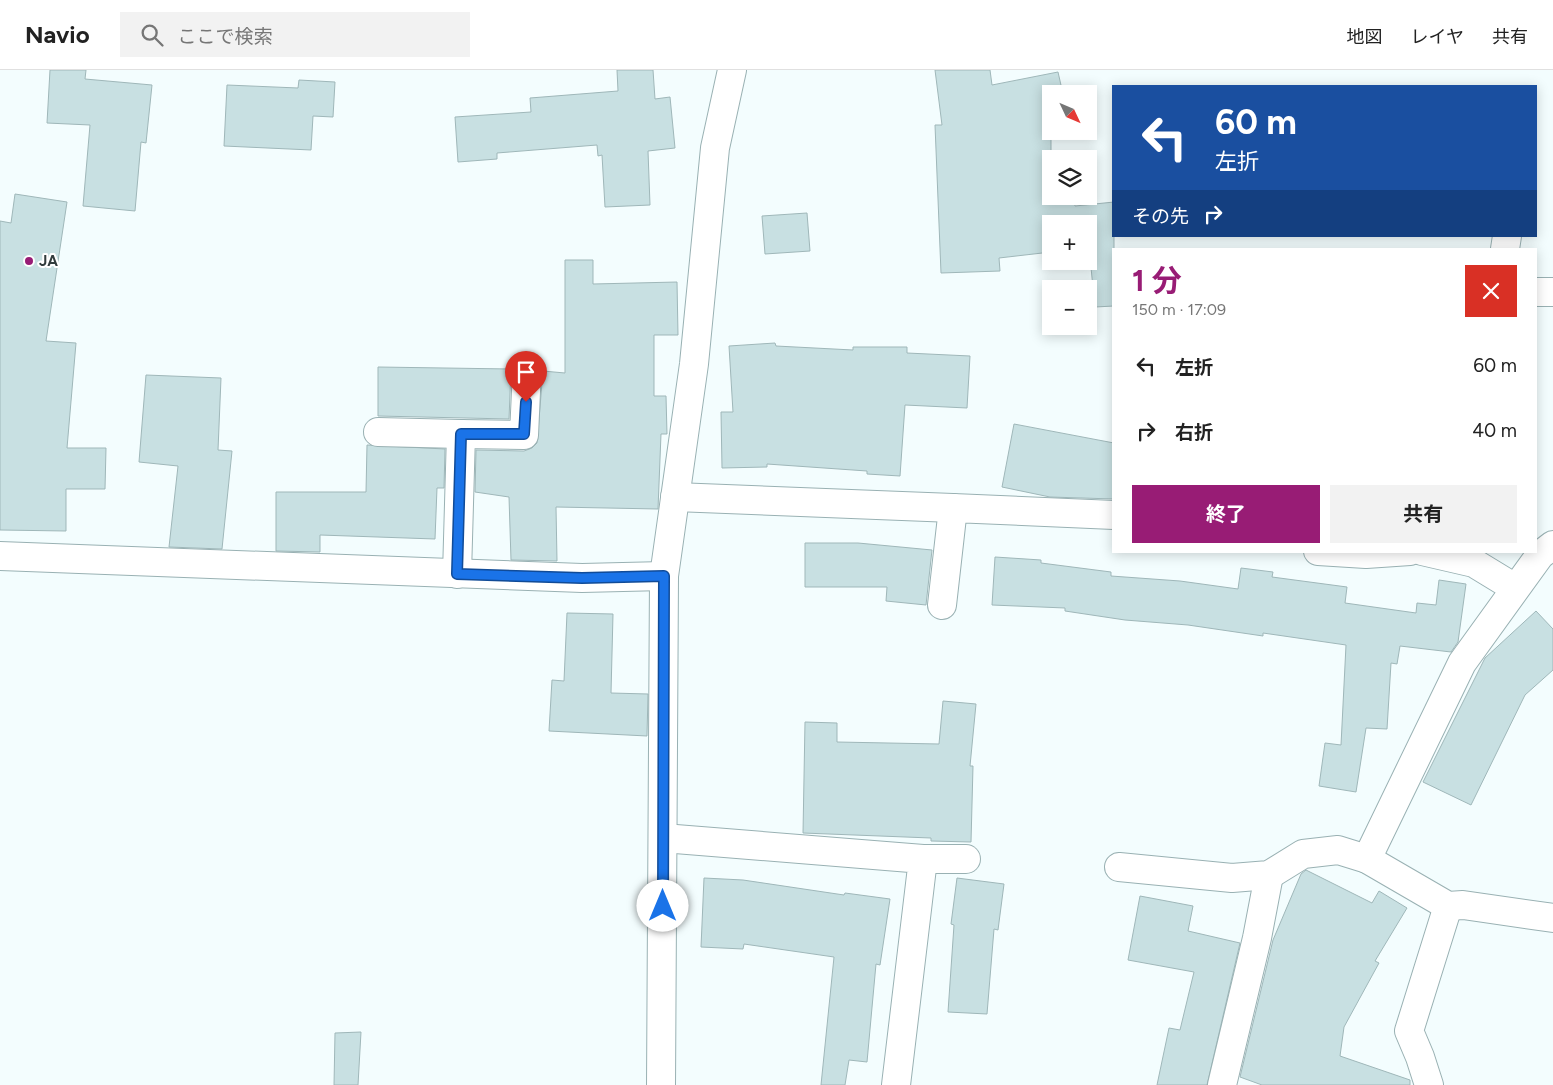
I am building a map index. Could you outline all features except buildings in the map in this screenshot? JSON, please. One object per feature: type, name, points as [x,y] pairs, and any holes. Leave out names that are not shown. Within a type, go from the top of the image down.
[{"type":"street","points":[[661,1085],[664,576],[694,364],[715,148],[732,70]]},
{"type":"street","points":[[1537,292],[1553,292]]},
{"type":"street","points":[[378,432],[524,434],[527,369]]},
{"type":"street","points":[[457,574],[461,434]]},
{"type":"street","points":[[675,497],[1112,515]]},
{"type":"street","points":[[942,605],[953,508]]},
{"type":"street","points":[[1367,859],[1462,663],[1540,555],[1553,545]]},
{"type":"street","points":[[1350,553],[1381,553]]},
{"type":"street","points":[[1431,553],[1474,563],[1515,588]]},
{"type":"street","points":[[0,556],[582,578],[664,576]]},
{"type":"street","points":[[663,838],[923,859],[966,859]]},
{"type":"street","points":[[1119,867],[1232,878],[1269,875],[1304,854],[1338,850],[1367,859],[1448,906],[1463,905],[1553,918]]},
{"type":"street","points":[[896,1085],[923,859]]},
{"type":"street","points":[[1222,1085],[1257,938],[1269,875]]},
{"type":"street","points":[[1428,1085],[1420,1057],[1409,1030],[1448,906]]},
{"type":"place","name":"JA","points":[[29,261]]},
{"type":"route","points":[[526,402],[524,434],[461,434],[457,574],[582,578],[664,576],[663,906]]}]
